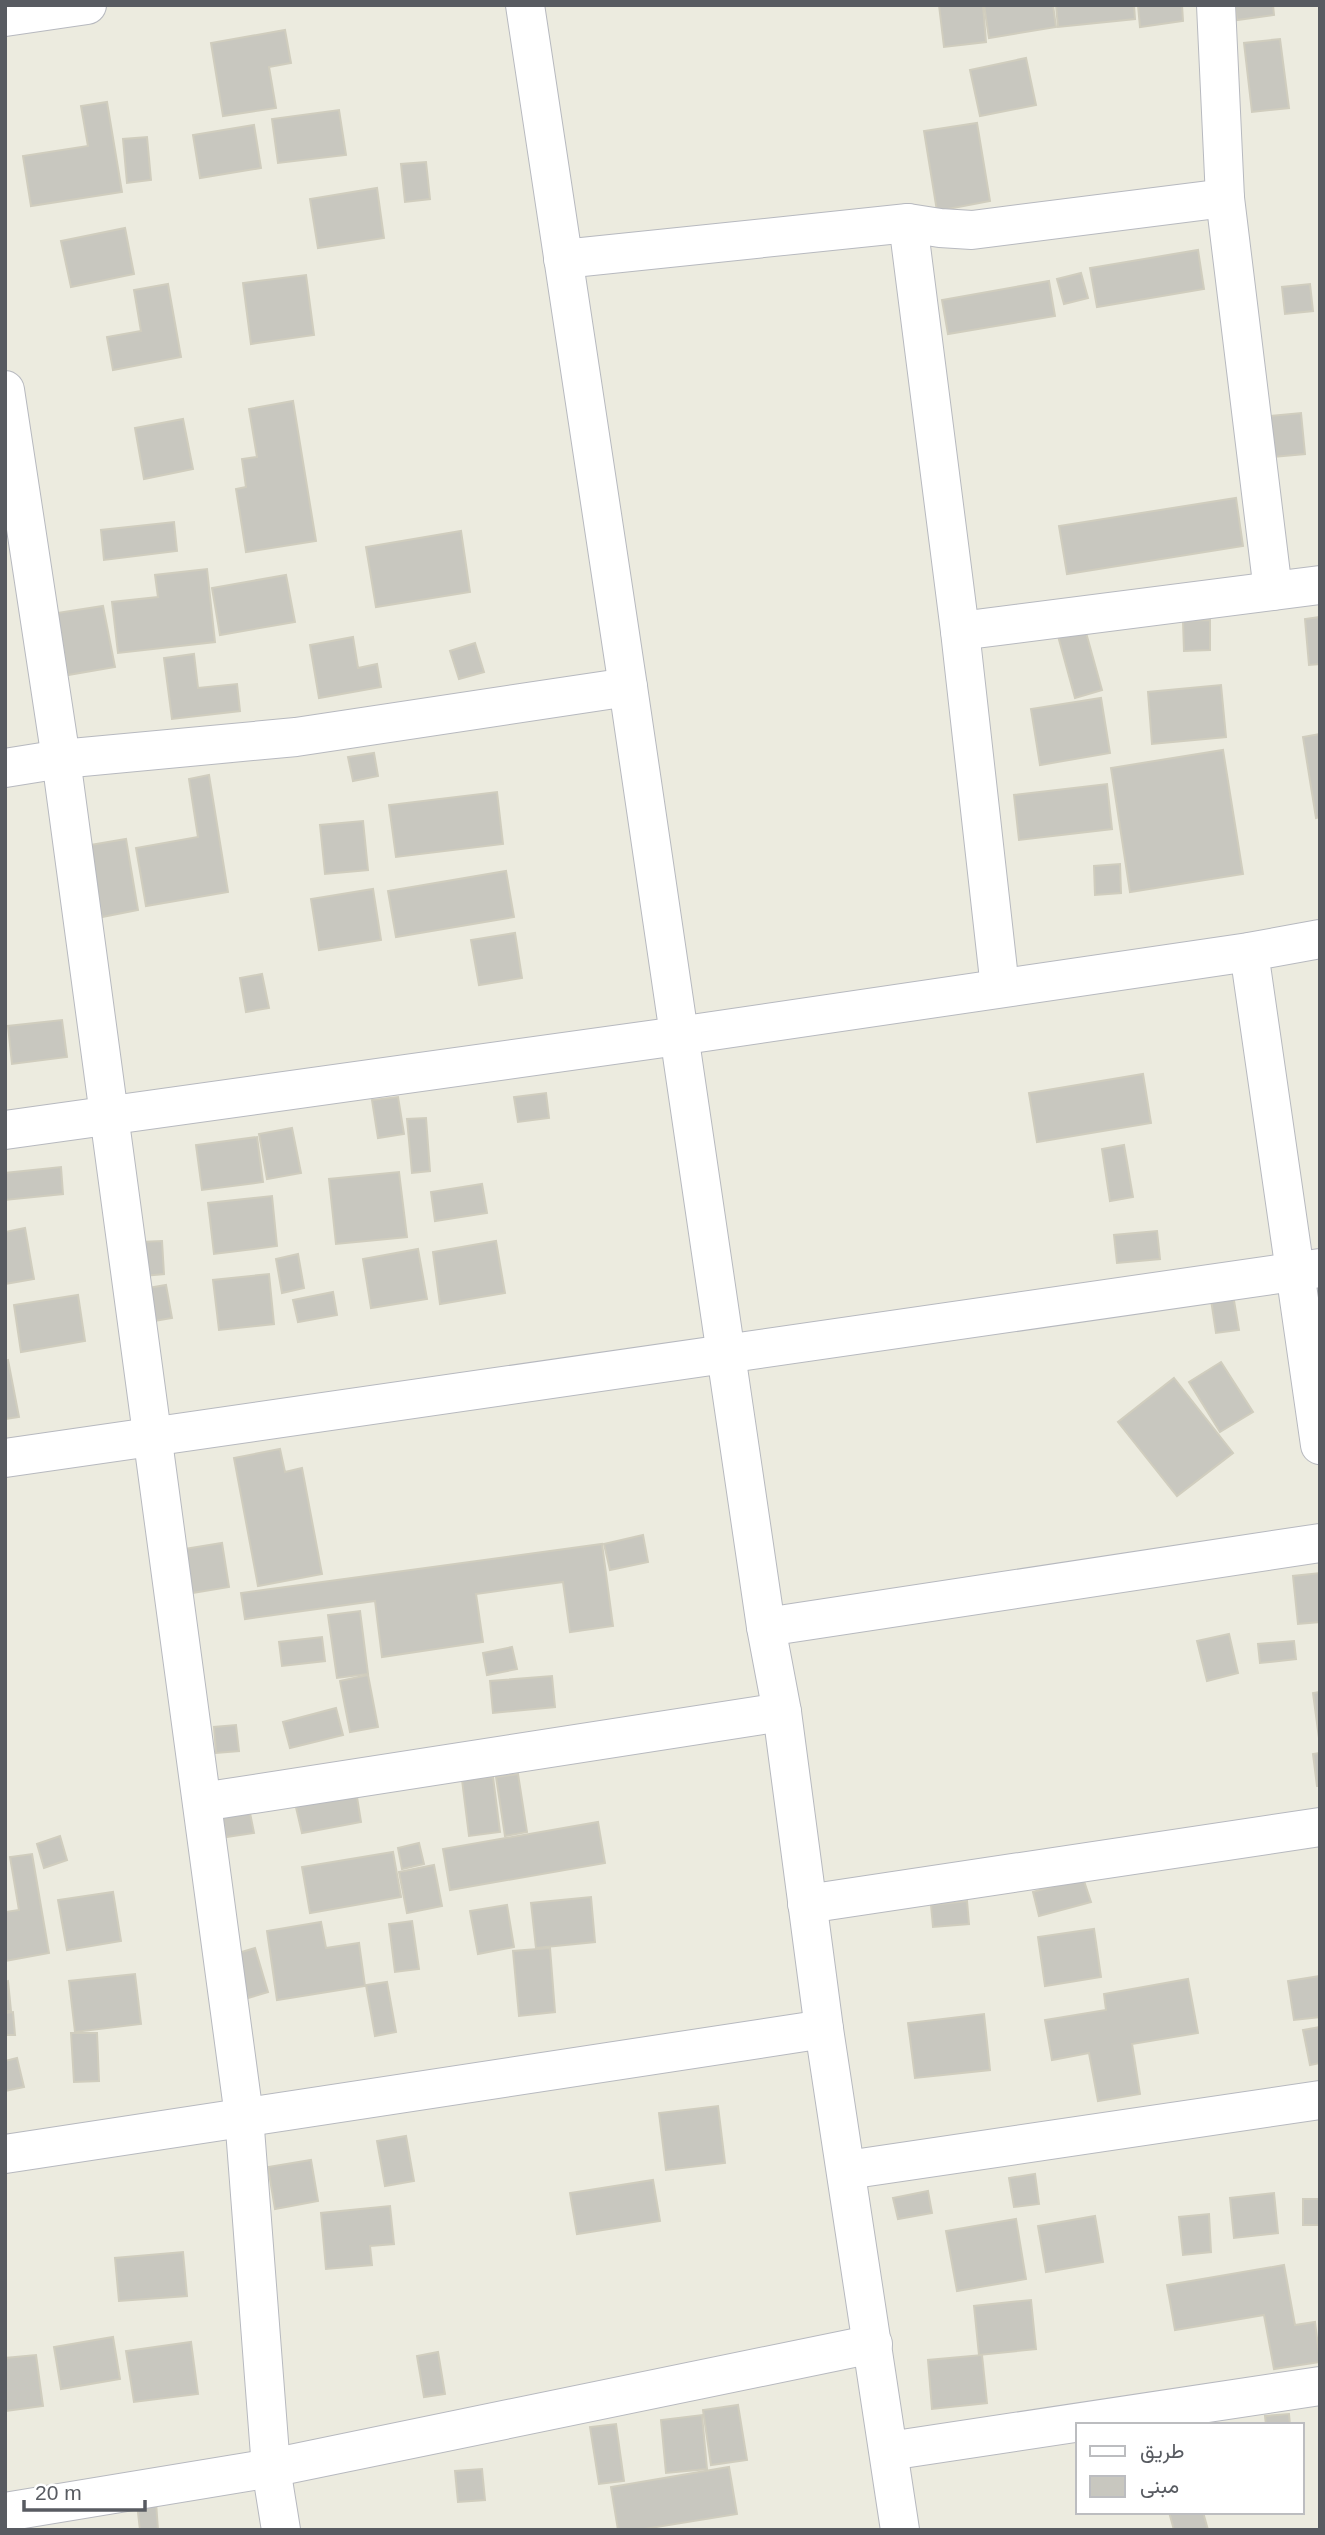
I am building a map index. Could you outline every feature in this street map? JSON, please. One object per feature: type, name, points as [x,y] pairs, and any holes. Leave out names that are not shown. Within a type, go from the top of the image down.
[{"type":"street","points":[[5,17],[87,5]]},
{"type":"street","points":[[525,5],[766,1627],[782,1713],[824,2029],[901,2530]]},
{"type":"street","points":[[1216,5],[1225,198],[1273,591]]},
{"type":"street","points":[[563,258],[908,223],[940,229],[972,230],[1225,198]]},
{"type":"street","points":[[908,223],[960,631],[1000,988]]},
{"type":"street","points":[[5,390],[61,759],[244,2116],[271,2468],[281,2530]]},
{"type":"street","points":[[960,631],[1320,585]]},
{"type":"street","points":[[5,768],[61,759],[296,737],[628,687]]},
{"type":"street","points":[[5,1130],[678,1036],[1249,952],[1320,939]]},
{"type":"street","points":[[1249,952],[1307,1270],[1320,1445]]},
{"type":"street","points":[[5,1458],[1307,1270]]},
{"type":"street","points":[[766,1627],[1320,1542]]},
{"type":"street","points":[[202,1802],[782,1713]]},
{"type":"street","points":[[807,1904],[1320,1827]]},
{"type":"street","points":[[5,2154],[824,2029]]},
{"type":"street","points":[[847,2170],[1320,2100]]},
{"type":"street","points":[[5,2512],[271,2468],[873,2344]]},
{"type":"street","points":[[889,2451],[1320,2386]]},
{"type":"building","points":[[939,5],[983,5],[986,42],[944,47]]},
{"type":"building","points":[[984,5],[1053,5],[1056,27],[989,38]]},
{"type":"building","points":[[1056,5],[1134,5],[1135,19],[1058,27]]},
{"type":"building","points":[[1138,5],[1182,5],[1183,21],[1140,27]]},
{"type":"building","points":[[1235,5],[1273,5],[1274,15],[1237,20]]},
{"type":"building","points":[[285,30],[291,63],[269,67],[276,108],[223,116],[211,43]]},
{"type":"building","points":[[1280,39],[1289,108],[1252,112],[1244,43]]},
{"type":"building","points":[[1026,58],[1036,105],[980,116],[970,70]]},
{"type":"building","points":[[107,102],[122,192],[31,206],[23,156],[88,146],[81,106]]},
{"type":"building","points":[[339,110],[346,155],[278,163],[272,119]]},
{"type":"building","points":[[977,123],[990,201],[937,211],[924,131]]},
{"type":"building","points":[[254,125],[261,168],[200,178],[193,135]]},
{"type":"building","points":[[147,137],[151,180],[127,183],[123,139]]},
{"type":"building","points":[[426,162],[430,199],[405,202],[401,164]]},
{"type":"building","points":[[377,188],[384,238],[318,248],[310,199]]},
{"type":"building","points":[[125,228],[134,274],[71,287],[61,241]]},
{"type":"building","points":[[1198,250],[1204,289],[1097,307],[1090,268]]},
{"type":"building","points":[[1081,273],[1088,298],[1064,304],[1057,279]]},
{"type":"building","points":[[306,275],[314,335],[251,344],[243,283]]},
{"type":"building","points":[[1049,281],[1055,316],[948,334],[942,300]]},
{"type":"building","points":[[168,284],[181,357],[113,370],[107,337],[141,331],[134,290]]},
{"type":"building","points":[[1310,284],[1313,311],[1285,314],[1282,287]]},
{"type":"building","points":[[293,401],[316,541],[246,552],[236,489],[246,487],[242,459],[257,457],[249,409]]},
{"type":"building","points":[[1301,413],[1305,454],[1273,457],[1269,416]]},
{"type":"building","points":[[183,419],[193,469],[144,479],[135,428]]},
{"type":"building","points":[[1236,498],[1243,546],[1067,574],[1059,526]]},
{"type":"building","points":[[174,522],[177,551],[104,560],[101,530]]},
{"type":"building","points":[[461,531],[470,592],[376,607],[366,547]]},
{"type":"building","points":[[207,569],[215,642],[118,653],[112,602],[158,597],[155,575]]},
{"type":"building","points":[[286,575],[295,622],[220,635],[212,588]]},
{"type":"building","points":[[103,606],[115,667],[68,675],[57,613]]},
{"type":"building","points":[[1320,617],[1320,664],[1309,665],[1305,619]]},
{"type":"building","points":[[1210,620],[1210,650],[1184,651],[1183,621]]},
{"type":"building","points":[[1085,629],[1102,690],[1075,698],[1058,636]]},
{"type":"building","points":[[353,637],[358,668],[377,664],[381,687],[319,698],[310,645]]},
{"type":"building","points":[[475,643],[484,672],[459,679],[450,651]]},
{"type":"building","points":[[194,654],[198,688],[237,684],[240,711],[172,719],[164,658]]},
{"type":"building","points":[[1221,685],[1226,737],[1152,744],[1148,692]]},
{"type":"building","points":[[1101,698],[1110,753],[1040,765],[1031,709]]},
{"type":"building","points":[[1320,734],[1320,817],[1316,818],[1303,737]]},
{"type":"building","points":[[1223,750],[1243,874],[1130,892],[1111,768]]},
{"type":"building","points":[[374,753],[378,776],[353,781],[348,757]]},
{"type":"building","points":[[209,775],[228,892],[146,906],[136,848],[198,837],[189,779]]},
{"type":"building","points":[[1107,784],[1112,829],[1019,840],[1014,795]]},
{"type":"building","points":[[497,792],[503,844],[396,857],[389,805]]},
{"type":"building","points":[[363,821],[368,870],[325,874],[320,825]]},
{"type":"building","points":[[126,839],[138,910],[102,917],[90,845]]},
{"type":"building","points":[[1120,864],[1121,893],[1095,895],[1094,866]]},
{"type":"building","points":[[506,871],[514,917],[396,937],[388,891]]},
{"type":"building","points":[[373,889],[381,940],[319,950],[311,899]]},
{"type":"building","points":[[515,933],[522,978],[479,985],[471,940]]},
{"type":"building","points":[[262,974],[269,1008],[246,1012],[240,978]]},
{"type":"building","points":[[62,1020],[67,1057],[12,1064],[8,1026]]},
{"type":"building","points":[[1143,1074],[1151,1123],[1037,1142],[1029,1093]]},
{"type":"building","points":[[546,1093],[549,1118],[518,1122],[514,1097]]},
{"type":"building","points":[[398,1097],[404,1134],[378,1138],[372,1100]]},
{"type":"building","points":[[426,1118],[430,1171],[412,1173],[407,1119]]},
{"type":"building","points":[[292,1128],[301,1173],[267,1179],[259,1134]]},
{"type":"building","points":[[257,1137],[263,1182],[202,1190],[196,1145]]},
{"type":"building","points":[[1124,1145],[1133,1197],[1110,1201],[1102,1149]]},
{"type":"building","points":[[61,1167],[63,1194],[5,1200],[5,1173]]},
{"type":"building","points":[[399,1172],[407,1237],[336,1244],[329,1179]]},
{"type":"building","points":[[482,1184],[487,1213],[435,1221],[431,1192]]},
{"type":"building","points":[[272,1196],[277,1246],[214,1254],[208,1203]]},
{"type":"building","points":[[25,1228],[34,1279],[5,1284],[5,1232]]},
{"type":"building","points":[[1157,1231],[1160,1259],[1117,1263],[1114,1235]]},
{"type":"building","points":[[162,1241],[164,1274],[144,1276],[140,1242]]},
{"type":"building","points":[[496,1241],[505,1293],[440,1304],[433,1252]]},
{"type":"building","points":[[418,1249],[427,1299],[371,1308],[363,1259]]},
{"type":"building","points":[[298,1254],[304,1288],[282,1293],[276,1259]]},
{"type":"building","points":[[269,1274],[274,1324],[219,1330],[213,1280]]},
{"type":"building","points":[[166,1285],[172,1318],[148,1322],[142,1289]]},
{"type":"building","points":[[1232,1289],[1239,1330],[1216,1333],[1210,1293]]},
{"type":"building","points":[[333,1292],[337,1315],[298,1322],[293,1300]]},
{"type":"building","points":[[78,1295],[85,1341],[21,1352],[14,1305]]},
{"type":"building","points":[[8,1360],[19,1417],[5,1419],[5,1361]]},
{"type":"building","points":[[1221,1362],[1253,1412],[1220,1432],[1189,1382]]},
{"type":"building","points":[[1174,1378],[1233,1453],[1177,1496],[1118,1422]]},
{"type":"building","points":[[280,1449],[285,1472],[302,1468],[322,1574],[258,1586],[234,1458]]},
{"type":"building","points":[[643,1535],[648,1562],[610,1570],[604,1544]]},
{"type":"building","points":[[222,1543],[229,1587],[186,1594],[178,1550]]},
{"type":"building","points":[[602,1544],[613,1626],[570,1632],[563,1582],[476,1594],[483,1642],[382,1657],[375,1601],[245,1619],[241,1593]]},
{"type":"building","points":[[1320,1573],[1320,1622],[1298,1624],[1293,1576]]},
{"type":"building","points":[[360,1611],[368,1674],[337,1678],[328,1615]]},
{"type":"building","points":[[1229,1634],[1238,1673],[1207,1681],[1197,1641]]},
{"type":"building","points":[[322,1637],[325,1661],[282,1666],[279,1642]]},
{"type":"building","points":[[1294,1641],[1296,1659],[1260,1663],[1258,1644]]},
{"type":"building","points":[[512,1647],[517,1669],[487,1675],[483,1653]]},
{"type":"building","points":[[368,1675],[378,1727],[350,1732],[340,1681]]},
{"type":"building","points":[[552,1676],[555,1707],[493,1713],[490,1681]]},
{"type":"building","points":[[1320,1692],[1320,1738],[1319,1738],[1313,1693]]},
{"type":"building","points":[[336,1708],[343,1735],[290,1748],[283,1722]]},
{"type":"building","points":[[236,1725],[239,1751],[216,1753],[214,1727]]},
{"type":"building","points":[[1320,1753],[1320,1786],[1317,1786],[1313,1754]]},
{"type":"building","points":[[518,1774],[527,1832],[505,1836],[496,1777]]},
{"type":"building","points":[[493,1777],[500,1832],[469,1836],[462,1780]]},
{"type":"building","points":[[356,1791],[361,1822],[302,1833],[295,1803]]},
{"type":"building","points":[[249,1808],[254,1833],[226,1837],[222,1813]]},
{"type":"building","points":[[598,1822],[605,1863],[450,1890],[443,1849]]},
{"type":"building","points":[[60,1836],[67,1860],[44,1868],[37,1844]]},
{"type":"building","points":[[419,1843],[424,1864],[402,1869],[398,1848]]},
{"type":"building","points":[[393,1852],[401,1897],[310,1913],[302,1867]]},
{"type":"building","points":[[32,1854],[49,1953],[5,1961],[5,1912],[19,1910],[10,1857]]},
{"type":"building","points":[[434,1865],[442,1906],[407,1913],[399,1872]]},
{"type":"building","points":[[1083,1878],[1091,1902],[1039,1916],[1033,1892]]},
{"type":"building","points":[[113,1892],[121,1941],[67,1950],[58,1900]]},
{"type":"building","points":[[591,1897],[595,1942],[536,1948],[531,1903]]},
{"type":"building","points":[[967,1901],[969,1924],[933,1927],[931,1905]]},
{"type":"building","points":[[507,1905],[514,1947],[478,1954],[470,1911]]},
{"type":"building","points":[[412,1921],[419,1969],[395,1972],[389,1924]]},
{"type":"building","points":[[321,1922],[326,1948],[359,1943],[365,1986],[277,2000],[267,1931]]},
{"type":"building","points":[[1094,1929],[1101,1977],[1045,1986],[1038,1937]]},
{"type":"building","points":[[255,1948],[268,1992],[248,1998],[235,1954]]},
{"type":"building","points":[[550,1948],[555,2012],[519,2016],[513,1951]]},
{"type":"building","points":[[135,1974],[141,2024],[75,2032],[69,1981]]},
{"type":"building","points":[[1320,1976],[1320,2017],[1294,2020],[1288,1981]]},
{"type":"building","points":[[1188,1979],[1198,2033],[1132,2044],[1140,2094],[1098,2101],[1089,2053],[1052,2060],[1045,2020],[1106,2010],[1104,1994]]},
{"type":"building","points":[[8,1981],[11,2011],[5,2011],[5,1982]]},
{"type":"building","points":[[387,1982],[396,2032],[375,2036],[366,1985]]},
{"type":"building","points":[[13,2012],[15,2035],[5,2035],[5,2013]]},
{"type":"building","points":[[984,2014],[990,2070],[915,2078],[908,2023]]},
{"type":"building","points":[[1320,2027],[1320,2063],[1310,2065],[1303,2030]]},
{"type":"building","points":[[71,2033],[97,2033],[99,2081],[74,2082]]},
{"type":"building","points":[[17,2058],[24,2087],[5,2091],[5,2061]]},
{"type":"building","points":[[718,2106],[725,2163],[666,2170],[659,2113]]},
{"type":"building","points":[[406,2136],[414,2181],[385,2186],[377,2141]]},
{"type":"building","points":[[311,2160],[318,2201],[275,2209],[268,2167]]},
{"type":"building","points":[[1035,2174],[1039,2204],[1014,2207],[1009,2178]]},
{"type":"building","points":[[653,2180],[660,2221],[577,2234],[570,2193]]},
{"type":"building","points":[[928,2191],[932,2213],[898,2219],[893,2198]]},
{"type":"building","points":[[1274,2193],[1278,2233],[1234,2238],[1230,2198]]},
{"type":"building","points":[[1303,2199],[1320,2199],[1320,2225],[1303,2225]]},
{"type":"building","points":[[390,2206],[394,2244],[370,2246],[372,2265],[326,2269],[321,2213]]},
{"type":"building","points":[[1209,2214],[1211,2252],[1183,2255],[1179,2217]]},
{"type":"building","points":[[1095,2216],[1103,2262],[1046,2272],[1038,2226]]},
{"type":"building","points":[[1016,2219],[1026,2279],[957,2291],[946,2231]]},
{"type":"building","points":[[183,2252],[187,2296],[119,2301],[115,2258]]},
{"type":"building","points":[[1284,2265],[1295,2325],[1315,2322],[1320,2362],[1274,2369],[1264,2315],[1175,2330],[1167,2285]]},
{"type":"building","points":[[1031,2300],[1036,2349],[979,2355],[974,2306]]},
{"type":"building","points":[[113,2337],[120,2379],[61,2389],[54,2347]]},
{"type":"building","points":[[191,2342],[198,2394],[134,2402],[126,2351]]},
{"type":"building","points":[[438,2352],[445,2394],[424,2397],[417,2356]]},
{"type":"building","points":[[36,2355],[43,2406],[5,2411],[5,2358]]},
{"type":"building","points":[[982,2355],[987,2403],[932,2409],[928,2360]]},
{"type":"building","points":[[738,2405],[747,2460],[711,2465],[703,2410]]},
{"type":"building","points":[[1289,2414],[1290,2423],[1266,2423],[1265,2416]]},
{"type":"building","points":[[702,2415],[707,2469],[666,2473],[661,2420]]},
{"type":"building","points":[[616,2424],[624,2481],[599,2484],[590,2427]]},
{"type":"building","points":[[729,2467],[737,2514],[638,2530],[618,2530],[611,2487]]},
{"type":"building","points":[[482,2469],[485,2500],[458,2502],[455,2471]]},
{"type":"building","points":[[156,2502],[158,2530],[140,2530],[137,2504]]},
{"type":"building","points":[[1170,2514],[1204,2514],[1208,2530],[1174,2530]]}]
